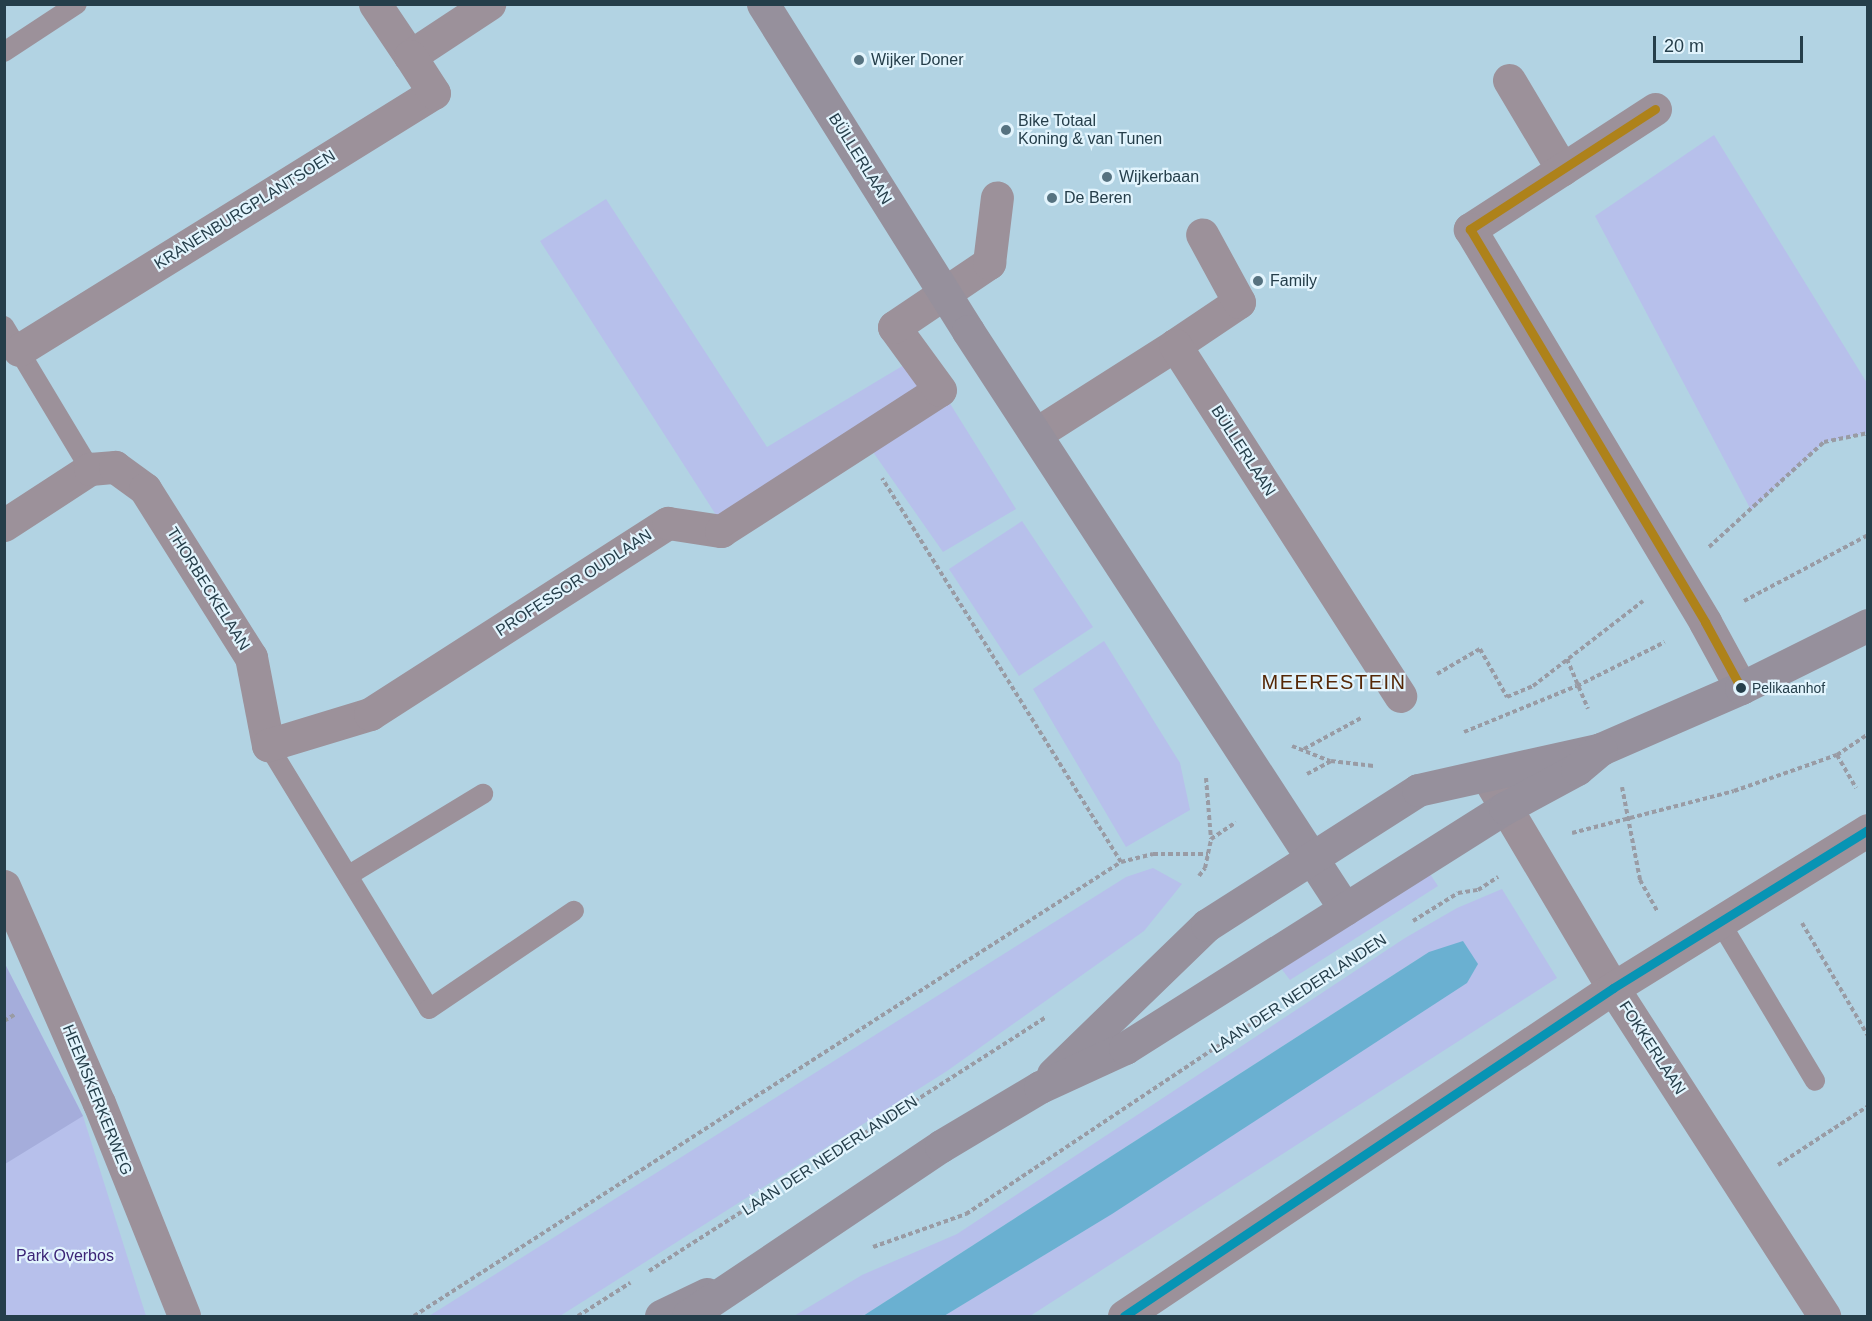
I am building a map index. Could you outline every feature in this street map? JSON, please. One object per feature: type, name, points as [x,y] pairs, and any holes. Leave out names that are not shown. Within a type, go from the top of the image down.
[{"type":"main road","name":"BÜLLERLAAN","points":[[763,4],[944,292],[1345,909]]},
{"type":"main road","points":[[1040,1087],[1207,925],[1418,790],[1603,748],[1741,688],[1868,625]]},
{"type":"main road","points":[[688,1317],[746,1275],[941,1146],[1040,1087],[1125,1048],[1505,808],[1577,769],[1603,748]]},
{"type":"main road","points":[[661,1317],[746,1275]]},
{"type":"street","name":"KRANENBURGPLANTSOEN","points":[[12,338],[434,93],[375,4]]},
{"type":"street","points":[[410,56],[489,4]]},
{"type":"street","points":[[1509,80],[1562,169]]},
{"type":"street","points":[[1655,109],[1470,229],[1705,622],[1741,688]]},
{"type":"street","points":[[944,292],[989,263],[997,197]]},
{"type":"street","points":[[1037,434],[1239,302],[1202,234]]},
{"type":"street","name":"PROFESSOR OUDLAAN","points":[[268,745],[370,714],[668,524],[721,531],[940,390],[894,327],[944,292]]},
{"type":"street","name":"BÜLLERLAAN","points":[[1175,345],[1400,696]]},
{"type":"street","name":"THORBECKELAAN","points":[[90,469],[115,467],[145,489],[251,657],[268,745]]},
{"type":"street","points":[[4,525],[90,469]]},
{"type":"street","name":"FOKKERLAAN","points":[[1487,776],[1532,856],[1613,988],[1824,1317]]},
{"type":"street","points":[[1138,1313],[1613,988],[1780,884],[1865,814]]},
{"type":"street","name":"HEEMSKERKERWEG","points":[[4,886],[99,1103],[184,1317]]},
{"type":"lane","points":[[4,52],[77,4]]},
{"type":"lane","points":[[12,338],[90,469]]},
{"type":"lane","name":"THORBECKELAAN","points":[[268,745],[429,1009],[574,911]]},
{"type":"lane","points":[[349,875],[483,794]]},
{"type":"lane","points":[[1720,922],[1815,1081]]},
{"type":"path","points":[[1304,750],[1480,649],[1507,697],[1533,686],[1677,575],[1824,442],[1868,433]]},
{"type":"path","points":[[859,442],[1121,862]]},
{"type":"path","points":[[1461,734],[1577,686],[1705,622],[1868,535]]},
{"type":"path","points":[[1568,659],[1603,748],[1620,774],[1640,880],[1677,949]]},
{"type":"path","points":[[1408,924],[1458,893],[1478,890],[1578,829],[1628,820],[1734,791],[1837,755],[1868,734]]},
{"type":"path","points":[[1837,755],[1865,814]]},
{"type":"path","points":[[1191,886],[1205,868],[1211,839],[1306,774],[1331,761],[1386,767]]},
{"type":"path","points":[[414,1317],[1121,862],[1152,854],[1208,854]]},
{"type":"path","points":[[1780,884],[1868,1036]]},
{"type":"path","name":"LAAN DER NEDERLANDEN","points":[[863,1251],[966,1214],[1278,1006]]},
{"type":"path","name":"LAAN DER NEDERLANDEN","points":[[644,1274],[1054,1012]]},
{"type":"path","points":[[1742,1189],[1868,1106]]},
{"type":"path","points":[[578,1317],[635,1280]]},
{"type":"green space","points":[[1714,135],[1867,383],[1867,433],[1824,442],[1751,510],[1595,216]]},
{"type":"green space","points":[[606,199],[767,447],[909,362],[925,384],[718,518],[540,241]]},
{"type":"green space","points":[[949,402],[1016,509],[943,552],[873,452]]},
{"type":"green space","points":[[1022,521],[1093,627],[1019,676],[949,569]]},
{"type":"green space","points":[[1104,641],[1180,763],[1190,810],[1126,847],[1033,689]]},
{"type":"green space","points":[[1153,868],[1182,884],[1144,931],[947,1071],[560,1316],[429,1316],[1126,877]]},
{"type":"green space","points":[[1428,871],[1438,886],[1290,980],[1280,967]]},
{"type":"green space","points":[[1502,889],[1557,978],[1030,1316],[944,1316],[1000,1281],[1429,952],[863,1316],[794,1316],[862,1275],[957,1234],[1405,938],[1457,908]]},
{"type":"green space","name":"Park Overbos","points":[[4,962],[83,1116],[146,1316],[5,1316]]},
{"type":"shaded area","points":[[1463,941],[1478,964],[1467,983],[1112,1214],[944,1316],[863,1316],[1429,952]]},
{"type":"shaded area","points":[[4,962],[83,1116],[5,1164],[4,1164]]},
{"type":"transit line","points":[[1655,109],[1470,229],[1705,622],[1741,688]]},
{"type":"transit line","points":[[1124,1316],[1613,988],[1868,830]]},
{"type":"place","name":"Wijker Doner","points":[[859,60]]},
{"type":"place","name":"Bike Totaal Koning & van Tunen","points":[[1006,130]]},
{"type":"place","name":"Wijkerbaan","points":[[1107,177]]},
{"type":"place","name":"De Beren","points":[[1052,198]]},
{"type":"place","name":"Family","points":[[1258,281]]},
{"type":"place","name":"Pelikaanhof","points":[[1741,688]]},
{"type":"district","name":"MEERESTEIN","points":[[1334,682]]}]
